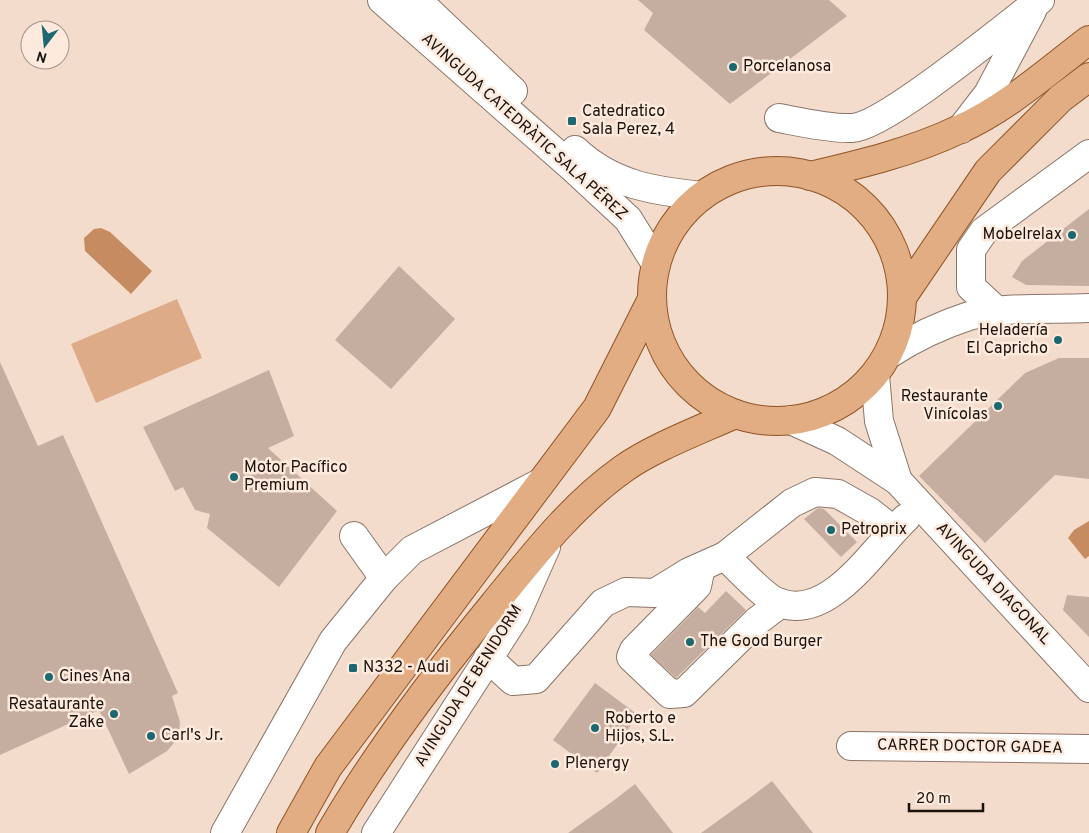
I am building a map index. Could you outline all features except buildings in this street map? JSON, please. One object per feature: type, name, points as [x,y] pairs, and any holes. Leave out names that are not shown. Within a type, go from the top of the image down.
[{"type":"main road","points":[[810,176],[876,161],[961,129],[1011,100],[1089,40]]},
{"type":"main road","points":[[903,296],[988,171],[1061,98],[1089,77]]},
{"type":"main road","points":[[782,171],[810,176],[843,190],[858,200],[877,220],[891,243],[897,260],[903,296],[896,335],[882,364],[858,392],[838,406],[815,416],[791,420],[753,419],[735,414],[708,400],[685,381],[668,356],[656,328],[652,299],[656,264],[666,238],[682,215],[702,196],[727,181],[754,173],[782,171]]},
{"type":"main road","points":[[291,833],[328,768],[598,408],[652,299]]},
{"type":"main road","points":[[330,833],[349,801],[434,677],[552,533],[589,495],[625,468],[735,414]]},
{"type":"street","name":"AVINGUDA CATEDRÀTIC SALA PÉREZ","points":[[382,0],[573,168],[628,219],[656,264]]},
{"type":"street","name":"AVINGUDA CATEDRÀTIC SALA PÉREZ","points":[[417,0],[583,158],[623,182],[658,192],[702,196]]},
{"type":"street","points":[[780,118],[852,128],[872,124],[953,68],[1038,1]]},
{"type":"street","points":[[961,129],[988,94],[1038,1]]},
{"type":"street","points":[[998,312],[971,287],[971,250],[984,230],[1089,154]]},
{"type":"street","points":[[882,364],[926,333],[970,316],[998,312],[1089,308]]},
{"type":"street","name":"AVINGUDA DIAGONAL","points":[[882,364],[879,421],[898,481]]},
{"type":"street","name":"AVINGUDA DIAGONAL","points":[[791,420],[837,441],[898,481],[1089,688]]},
{"type":"street","points":[[225,833],[334,642],[384,578],[412,550],[540,483]]},
{"type":"street","points":[[488,658],[513,681],[536,680],[603,603],[626,592],[655,593],[700,567],[725,556],[792,503],[815,492],[838,494],[870,512],[893,530]]},
{"type":"street","points":[[725,556],[772,599],[791,606],[808,606],[837,591],[893,530],[920,505]]},
{"type":"street","name":"AVINGUDA DE BENIDORM","points":[[376,833],[515,617],[552,533]]},
{"type":"street","points":[[354,536],[384,578]]},
{"type":"street","points":[[700,567],[697,586],[634,650],[630,657],[670,694],[684,693],[757,621],[781,603]]},
{"type":"street","name":"CARRER DOCTOR GADEA","points":[[851,746],[1089,749]]},
{"type":"shaded area","points":[[101,228],[110,232],[152,271],[131,294],[85,251],[84,238],[94,229]]},
{"type":"shaded area","points":[[177,299],[202,358],[96,403],[71,344]]},
{"type":"shaded area","points":[[1089,521],[1089,556],[1085,559],[1068,538],[1074,530]]},
{"type":"place","name":"Porcelanosa","points":[[733,67]]},
{"type":"place","name":"Catedratico Sala Perez, 4","points":[[572,121]]},
{"type":"place","name":"Mobelrelax","points":[[1072,235]]},
{"type":"place","name":"Heladería El Capricho","points":[[1058,340]]},
{"type":"place","name":"Restaurante Vinícolas","points":[[998,406]]},
{"type":"place","name":"Motor Pacífico Premium","points":[[234,477]]},
{"type":"place","name":"Petroprix","points":[[831,530]]},
{"type":"place","name":"The Good Burger","points":[[690,642]]},
{"type":"place","name":"N332 - Audi","points":[[353,668]]},
{"type":"place","name":"Cines Ana","points":[[49,677]]},
{"type":"place","name":"Resataurante Zake","points":[[114,714]]},
{"type":"place","name":"Roberto e Hijos, S.L.","points":[[595,728]]},
{"type":"place","name":"Carl's Jr.","points":[[151,736]]},
{"type":"place","name":"Plenergy","points":[[555,764]]}]
